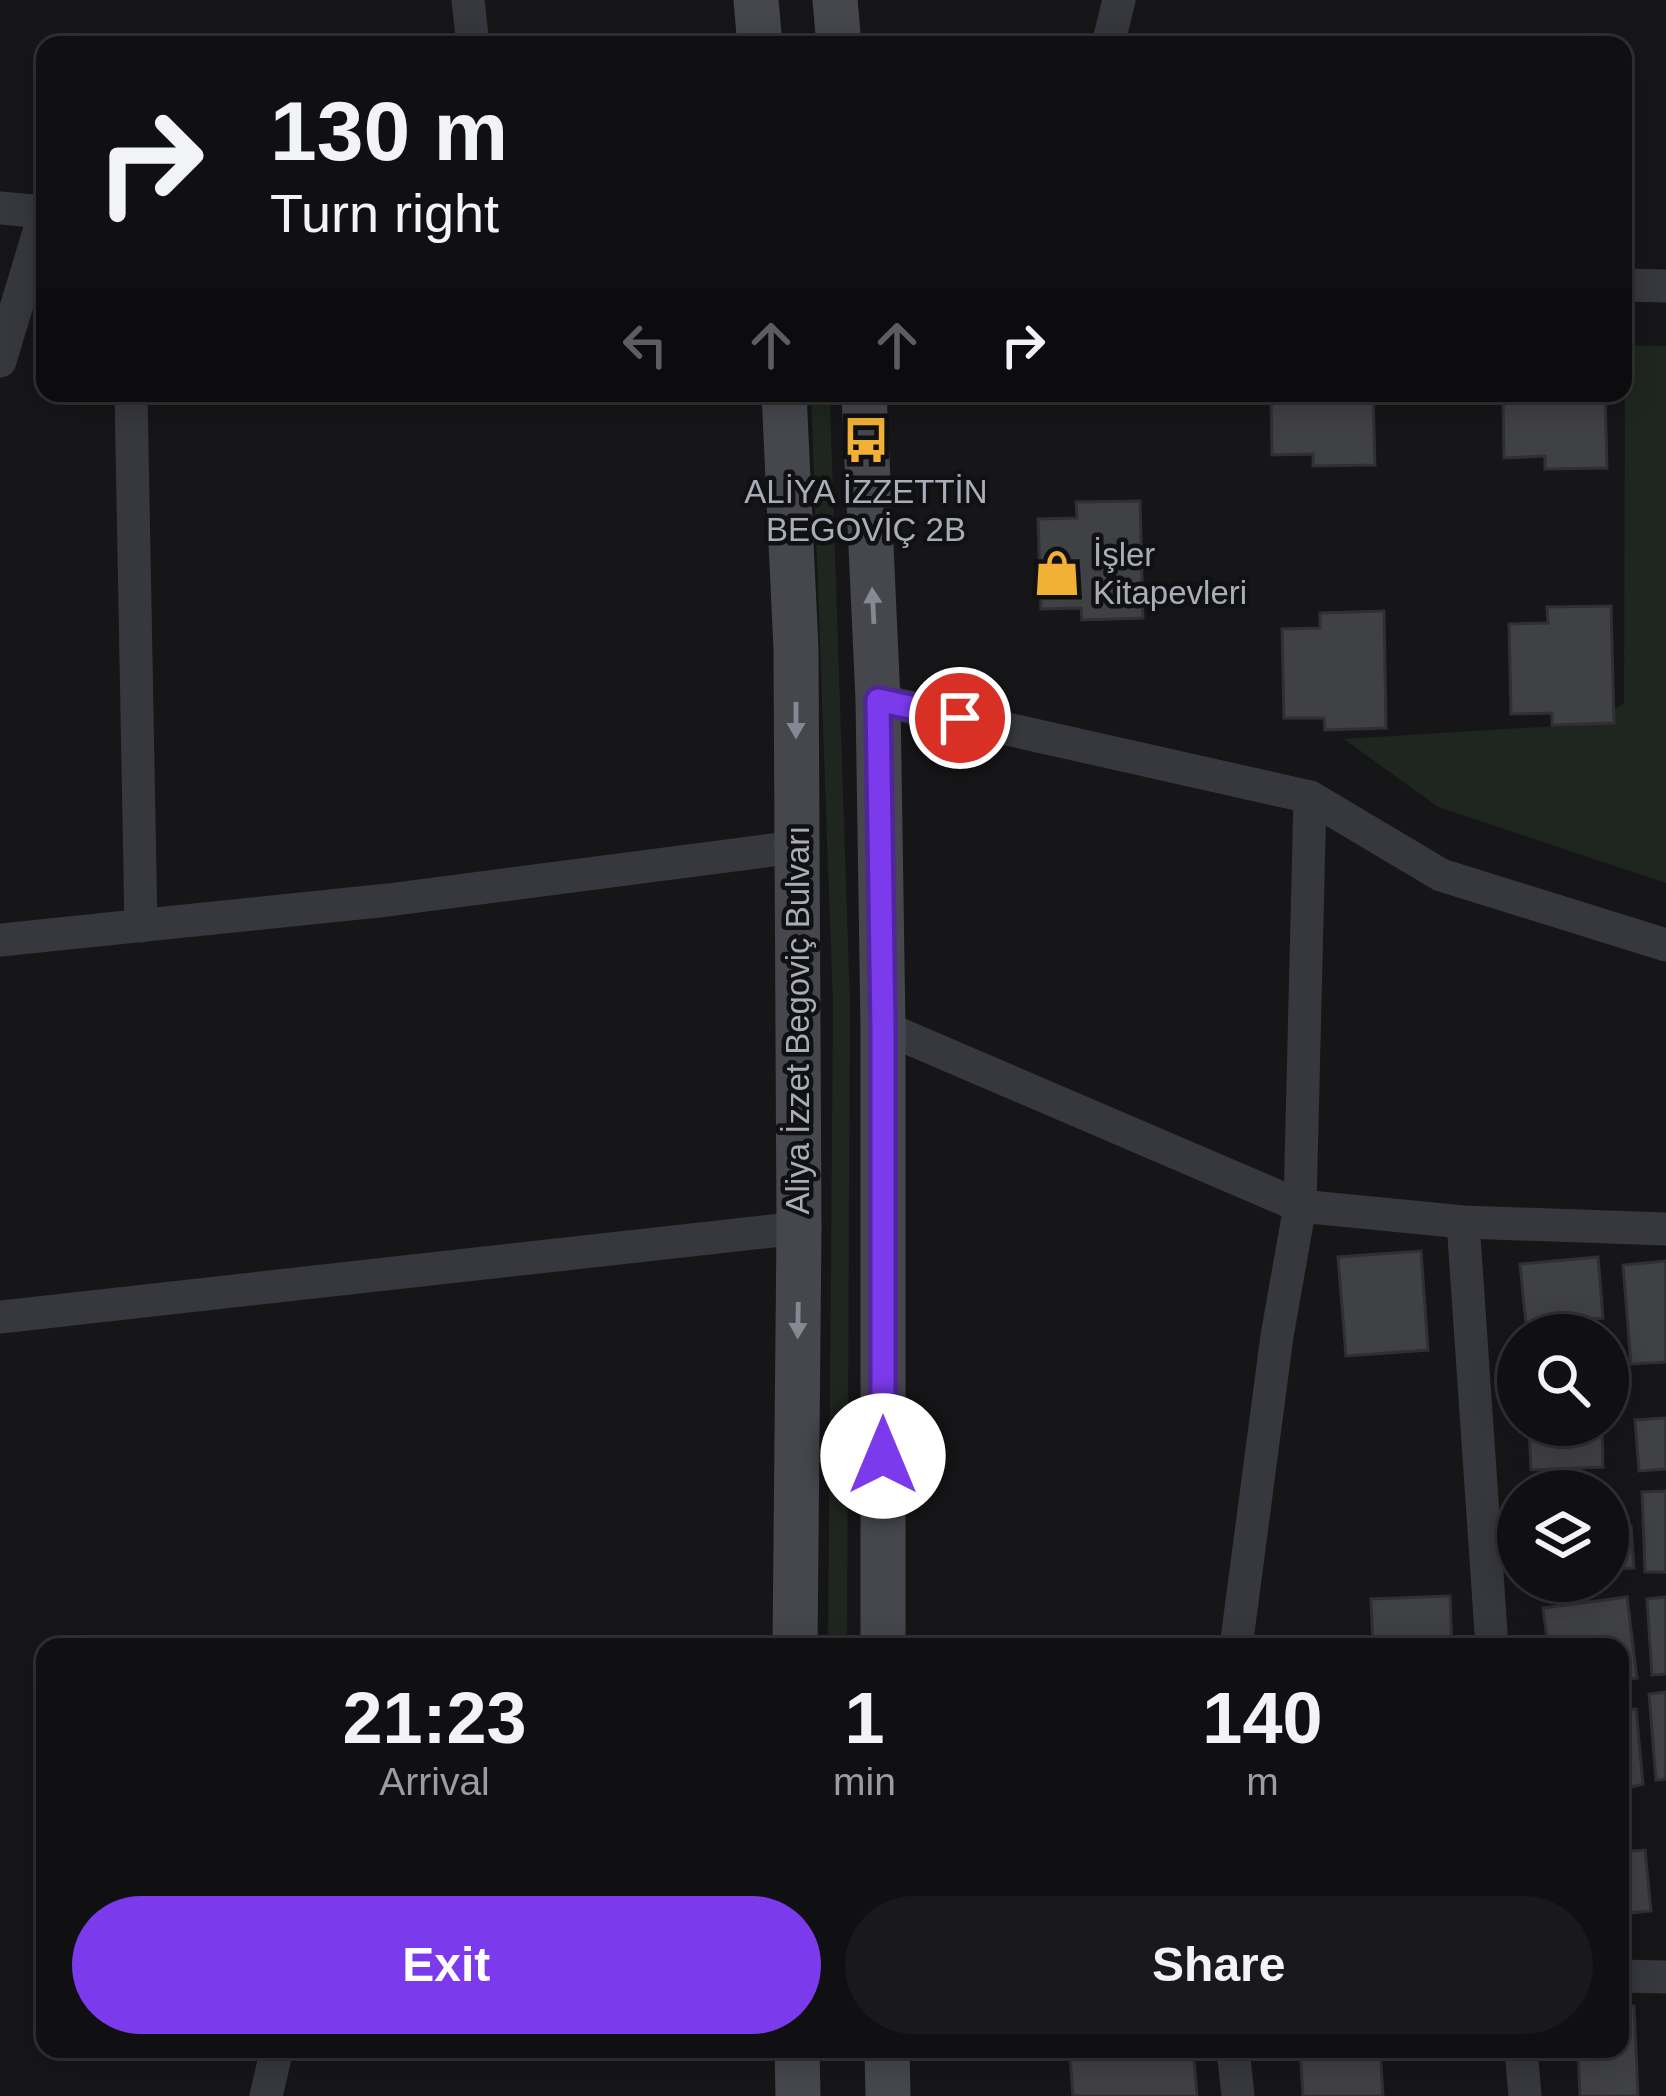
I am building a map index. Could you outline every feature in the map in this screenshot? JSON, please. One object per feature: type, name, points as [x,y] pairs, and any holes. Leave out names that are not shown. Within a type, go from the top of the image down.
[{"type":"main road","points":[[756,0],[759,36]]},
{"type":"main road","points":[[835,0],[838,36]]},
{"type":"main road","name":"Aliya İzzet Begoviç Bulvarı","points":[[784,402],[796,649],[795,1638]]},
{"type":"main road","points":[[864,402],[878,700],[883,1028],[883,1638]]},
{"type":"main road","points":[[796,2058],[798,2096]]},
{"type":"main road","points":[[887,2058],[888,2096]]},
{"type":"street","points":[[468,0],[472,36]]},
{"type":"street","points":[[1110,36],[1119,0]]},
{"type":"street","points":[[0,208],[36,211]]},
{"type":"street","points":[[0,361],[36,242]]},
{"type":"street","points":[[1632,285],[1666,286]]},
{"type":"street","points":[[131,402],[141,926]]},
{"type":"street","points":[[878,700],[1310,797],[1441,875],[1666,944]]},
{"type":"street","points":[[1237,1638],[1277,1336],[1300,1206],[1310,797]]},
{"type":"street","points":[[0,940],[388,900],[796,848]]},
{"type":"street","points":[[883,1028],[1300,1206],[1463,1222],[1666,1229]]},
{"type":"street","points":[[1463,1222],[1491,1638]]},
{"type":"street","points":[[0,1318],[799,1228]]},
{"type":"street","points":[[1629,1976],[1666,1977]]},
{"type":"street","points":[[266,2096],[275,2058]]},
{"type":"street","points":[[1234,2058],[1238,2096]]},
{"type":"street","points":[[1522,2058],[1526,2096]]},
{"type":"shaded area","points":[[1632,345],[1666,346],[1666,883],[1438,807],[1344,739],[1589,724],[1624,703],[1625,402],[1632,402]]},
{"type":"shaded area","points":[[811,402],[830,402],[850,1004],[847,1638],[828,1638],[833,1005]]},
{"type":"building","points":[[1271,402],[1373,402],[1375,465],[1313,466],[1313,454],[1272,455]]},
{"type":"building","points":[[1503,402],[1605,402],[1607,468],[1545,469],[1545,456],[1504,458]]},
{"type":"building","points":[[1140,501],[1143,618],[1082,620],[1081,608],[1041,609],[1038,519],[1077,518],[1076,502]]},
{"type":"building","points":[[1611,606],[1614,723],[1552,725],[1552,713],[1511,714],[1509,624],[1548,623],[1547,607]]},
{"type":"building","points":[[1384,611],[1386,728],[1325,730],[1324,718],[1284,718],[1282,629],[1320,628],[1320,613]]},
{"type":"building","points":[[1421,1251],[1428,1350],[1346,1356],[1338,1257]]},
{"type":"building","points":[[1598,1257],[1603,1314],[1525,1314],[1520,1264]]},
{"type":"building","points":[[1666,1261],[1666,1362],[1631,1364],[1623,1265]]},
{"type":"building","points":[[1666,1418],[1666,1469],[1639,1471],[1635,1420]]},
{"type":"building","points":[[1530,1446],[1602,1446],[1603,1467],[1531,1470]]},
{"type":"building","points":[[1666,1491],[1666,1572],[1645,1572],[1642,1492]]},
{"type":"building","points":[[1631,1526],[1634,1568],[1629,1568]]},
{"type":"building","points":[[1450,1596],[1452,1638],[1373,1638],[1371,1599]]},
{"type":"building","points":[[1666,1597],[1666,1674],[1652,1675],[1647,1599]]},
{"type":"building","points":[[1628,1602],[1637,1678],[1629,1679],[1629,1638],[1547,1638],[1543,1608]]},
{"type":"building","points":[[1666,1692],[1666,1779],[1656,1780],[1649,1694]]},
{"type":"building","points":[[1629,1709],[1636,1709],[1643,1784],[1629,1788]]},
{"type":"building","points":[[1645,1850],[1651,1911],[1629,1913],[1629,1851]]},
{"type":"building","points":[[1629,2006],[1634,2006],[1638,2096],[1580,2096],[1578,2058],[1629,2058]]},
{"type":"building","points":[[1070,2058],[1194,2058],[1197,2096],[1073,2096]]},
{"type":"building","points":[[1300,2058],[1381,2058],[1383,2096],[1303,2096]]},
{"type":"place","name":"ALİYA İZZETTİN BEGOVİÇ 2B","points":[[866,440]]},
{"type":"place","name":"İşler Kitapevleri","points":[[1057,573]]},
{"type":"route","points":[[883,1456],[878,700],[960,718]]}]
